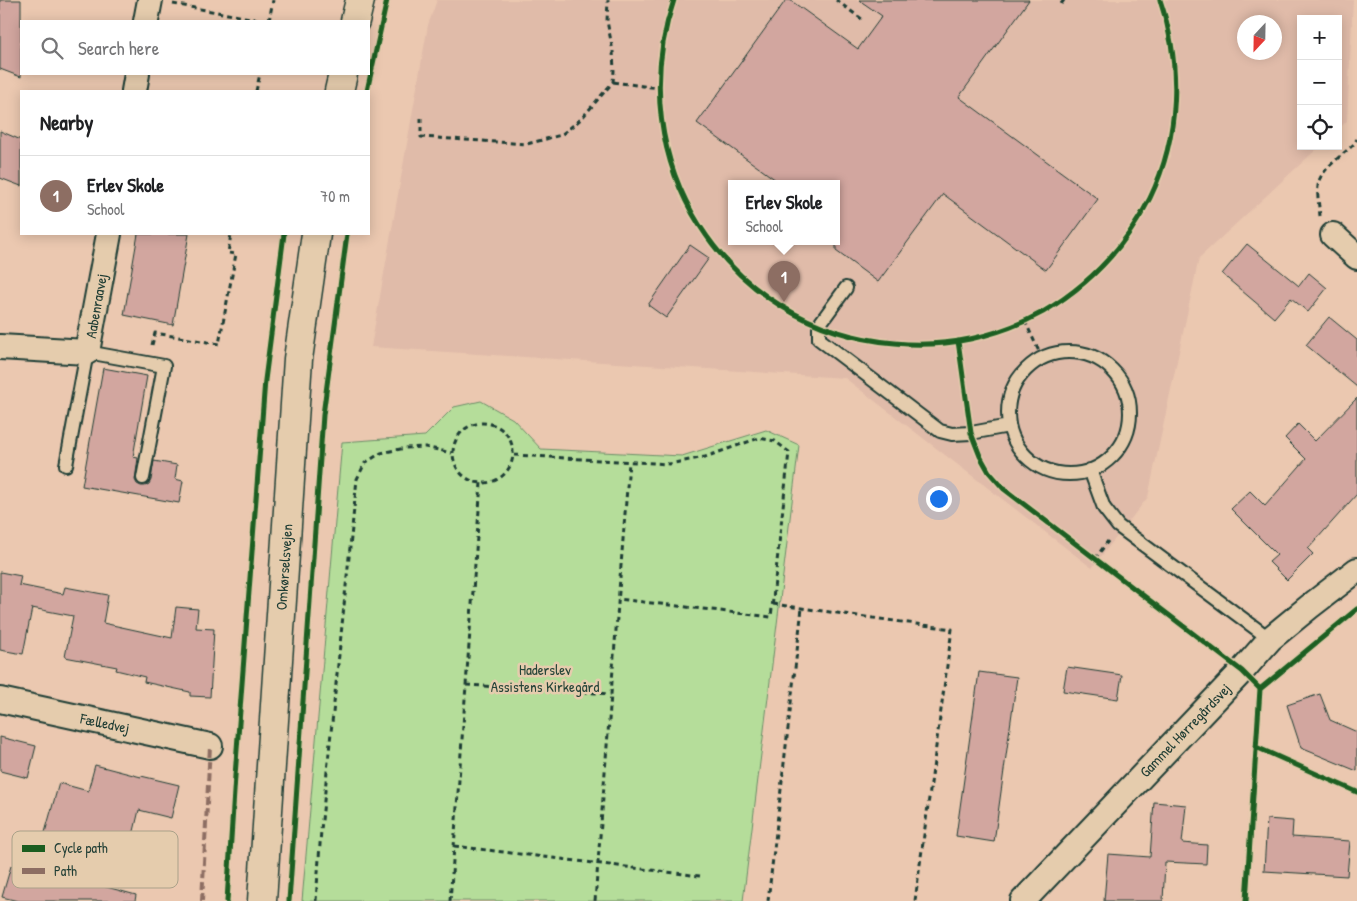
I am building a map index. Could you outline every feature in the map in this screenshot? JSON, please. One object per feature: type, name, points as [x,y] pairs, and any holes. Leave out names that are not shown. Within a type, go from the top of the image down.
[{"type":"main road","points":[[355,20],[360,0]]},
{"type":"main road","points":[[339,90],[343,75]]},
{"type":"main road","name":"Omkørselsvejen","points":[[262,901],[298,359],[316,235]]},
{"type":"street","points":[[147,20],[161,2]]},
{"type":"street","points":[[134,90],[137,75]]},
{"type":"street","name":"Aabenraavej","points":[[0,347],[87,352],[109,235]]},
{"type":"street","points":[[1333,235],[1357,256]]},
{"type":"street","name":"Gammel Hørregårdsvej","points":[[1023,901],[1242,671],[1270,639],[1357,570]]},
{"type":"street","name":"Fælledvej","points":[[0,700],[210,746]]},
{"type":"lane","points":[[846,288],[819,325],[819,339],[940,431],[962,434],[1009,426]]},
{"type":"lane","points":[[66,465],[87,352],[164,366],[143,478]]},
{"type":"lane","points":[[1062,352],[1077,352],[1091,356],[1104,363],[1115,373],[1123,385],[1128,398],[1130,413],[1128,428],[1114,454],[1090,470],[1076,473],[1061,473],[1047,469],[1034,462],[1014,440],[1009,426],[1010,398],[1015,384],[1023,372],[1034,362],[1042,358],[1062,352]]},
{"type":"lane","points":[[1090,470],[1104,508],[1118,526],[1270,639]]},
{"type":"path","points":[[267,20],[273,0]]},
{"type":"path","points":[[421,118],[421,137],[527,144],[561,135],[581,119],[613,82],[613,51],[607,21],[608,0]]},
{"type":"path","points":[[836,0],[863,20]]},
{"type":"path","points":[[1061,4],[1064,0]]},
{"type":"path","points":[[161,2],[261,20]]},
{"type":"path","points":[[256,90],[260,75]]},
{"type":"path","points":[[658,80],[659,96]]},
{"type":"path","points":[[613,82],[659,88]]},
{"type":"path","points":[[1333,235],[1320,218],[1318,190],[1320,179],[1328,168],[1357,139]]},
{"type":"path","points":[[151,350],[155,333],[219,344],[236,254],[228,253],[231,235]]},
{"type":"path","points":[[1017,324],[1031,319]]},
{"type":"path","points":[[1025,321],[1042,358]]},
{"type":"path","points":[[481,422],[498,426],[510,438],[514,455],[510,468],[499,479],[481,484],[466,478],[456,468],[452,452],[456,437],[467,426],[481,422]]},
{"type":"path","points":[[514,455],[669,464],[705,457],[760,438],[775,441],[789,452],[774,604],[771,617],[618,599]]},
{"type":"path","points":[[316,901],[321,830],[357,479],[365,462],[381,453],[405,448],[425,447],[452,452]]},
{"type":"path","points":[[594,901],[630,462]]},
{"type":"path","points":[[450,901],[481,484]]},
{"type":"path","points":[[1088,553],[1103,565]]},
{"type":"path","points":[[774,604],[952,628],[916,901]]},
{"type":"path","points":[[768,901],[802,608]]},
{"type":"path","points":[[466,684],[611,694]]},
{"type":"path","points":[[454,846],[700,876]]},
{"type":"shaded area","points":[[437,0],[1353,0],[1347,121],[1342,125],[1342,15],[1297,15],[1297,150],[1316,150],[1199,258],[1148,497],[1092,568],[845,378],[371,347],[428,25]]},
{"type":"green space","name":"Haderslev Assistens Kirkegård","points":[[481,401],[513,419],[541,449],[682,456],[766,430],[799,445],[743,901],[302,901],[342,442],[425,436],[454,407]]},
{"type":"building","points":[[0,0],[21,0],[21,77],[0,69]]},
{"type":"building","points":[[786,0],[790,0],[858,49],[882,16],[859,0],[1029,0],[959,97],[1098,199],[1046,270],[943,194],[878,282],[836,251],[836,245],[840,245],[840,180],[776,180],[697,123]]},
{"type":"building","points":[[0,131],[20,140],[20,186],[0,178]]},
{"type":"building","points":[[138,235],[189,235],[173,325],[124,315]]},
{"type":"building","points":[[1247,244],[1299,286],[1309,273],[1327,288],[1308,312],[1291,298],[1274,318],[1222,274]]},
{"type":"building","points":[[690,245],[709,258],[666,318],[648,305]]},
{"type":"building","points":[[1329,317],[1357,340],[1357,387],[1306,345]]},
{"type":"building","points":[[103,368],[147,376],[133,457],[138,458],[135,480],[141,486],[149,484],[154,461],[177,465],[175,479],[183,481],[179,503],[82,486]]},
{"type":"building","points":[[1357,398],[1357,494],[1308,549],[1313,554],[1287,580],[1269,562],[1277,555],[1231,509],[1250,491],[1265,506],[1306,459],[1285,438],[1298,424],[1315,441]]},
{"type":"building","points":[[0,572],[21,576],[19,585],[63,594],[65,587],[108,595],[103,623],[172,638],[176,607],[198,609],[196,628],[214,629],[210,697],[190,696],[190,692],[144,682],[145,677],[116,670],[117,667],[65,657],[73,616],[32,608],[23,654],[0,650]]},
{"type":"building","points":[[1067,667],[1122,675],[1118,699],[1063,691]]},
{"type":"building","points":[[979,672],[1017,677],[994,842],[956,836]]},
{"type":"building","points":[[1320,694],[1330,720],[1357,732],[1357,771],[1301,748],[1287,705]]},
{"type":"building","points":[[0,737],[36,746],[28,778],[0,771]]},
{"type":"building","points":[[95,765],[179,785],[171,818],[139,810],[134,831],[45,831],[59,783],[88,791]]},
{"type":"building","points":[[1154,802],[1186,805],[1182,843],[1207,845],[1206,864],[1165,862],[1163,901],[1104,901],[1108,854],[1150,857]]},
{"type":"building","points":[[1267,819],[1293,821],[1292,837],[1350,841],[1347,876],[1264,871]]},
{"type":"building","points":[[11,866],[12,888],[110,888],[136,895],[135,901],[18,901],[2,897]]},
{"type":"marked path","points":[[202,901],[210,746]]},
{"type":"cycle path","points":[[367,90],[387,0]]},
{"type":"cycle path","points":[[674,0],[661,60],[661,119],[675,175],[700,226],[736,271],[781,306],[834,331],[895,343],[914,344],[933,344],[971,339],[1026,321],[1076,290],[1105,263],[1130,232],[1150,198],[1160,174],[1172,125],[1174,100],[1172,49],[1160,0]]},
{"type":"cycle path","points":[[227,901],[265,380],[284,235]]},
{"type":"cycle path","points":[[289,901],[323,415],[347,235]]},
{"type":"cycle path","points":[[958,341],[971,433],[989,472],[1004,489],[1242,671],[1260,689],[1246,901]]},
{"type":"cycle path","points":[[1260,689],[1357,609]]},
{"type":"cycle path","points":[[1256,747],[1357,792]]},
{"type":"place","name":"Erlev Skole","points":[[784,302]]}]
